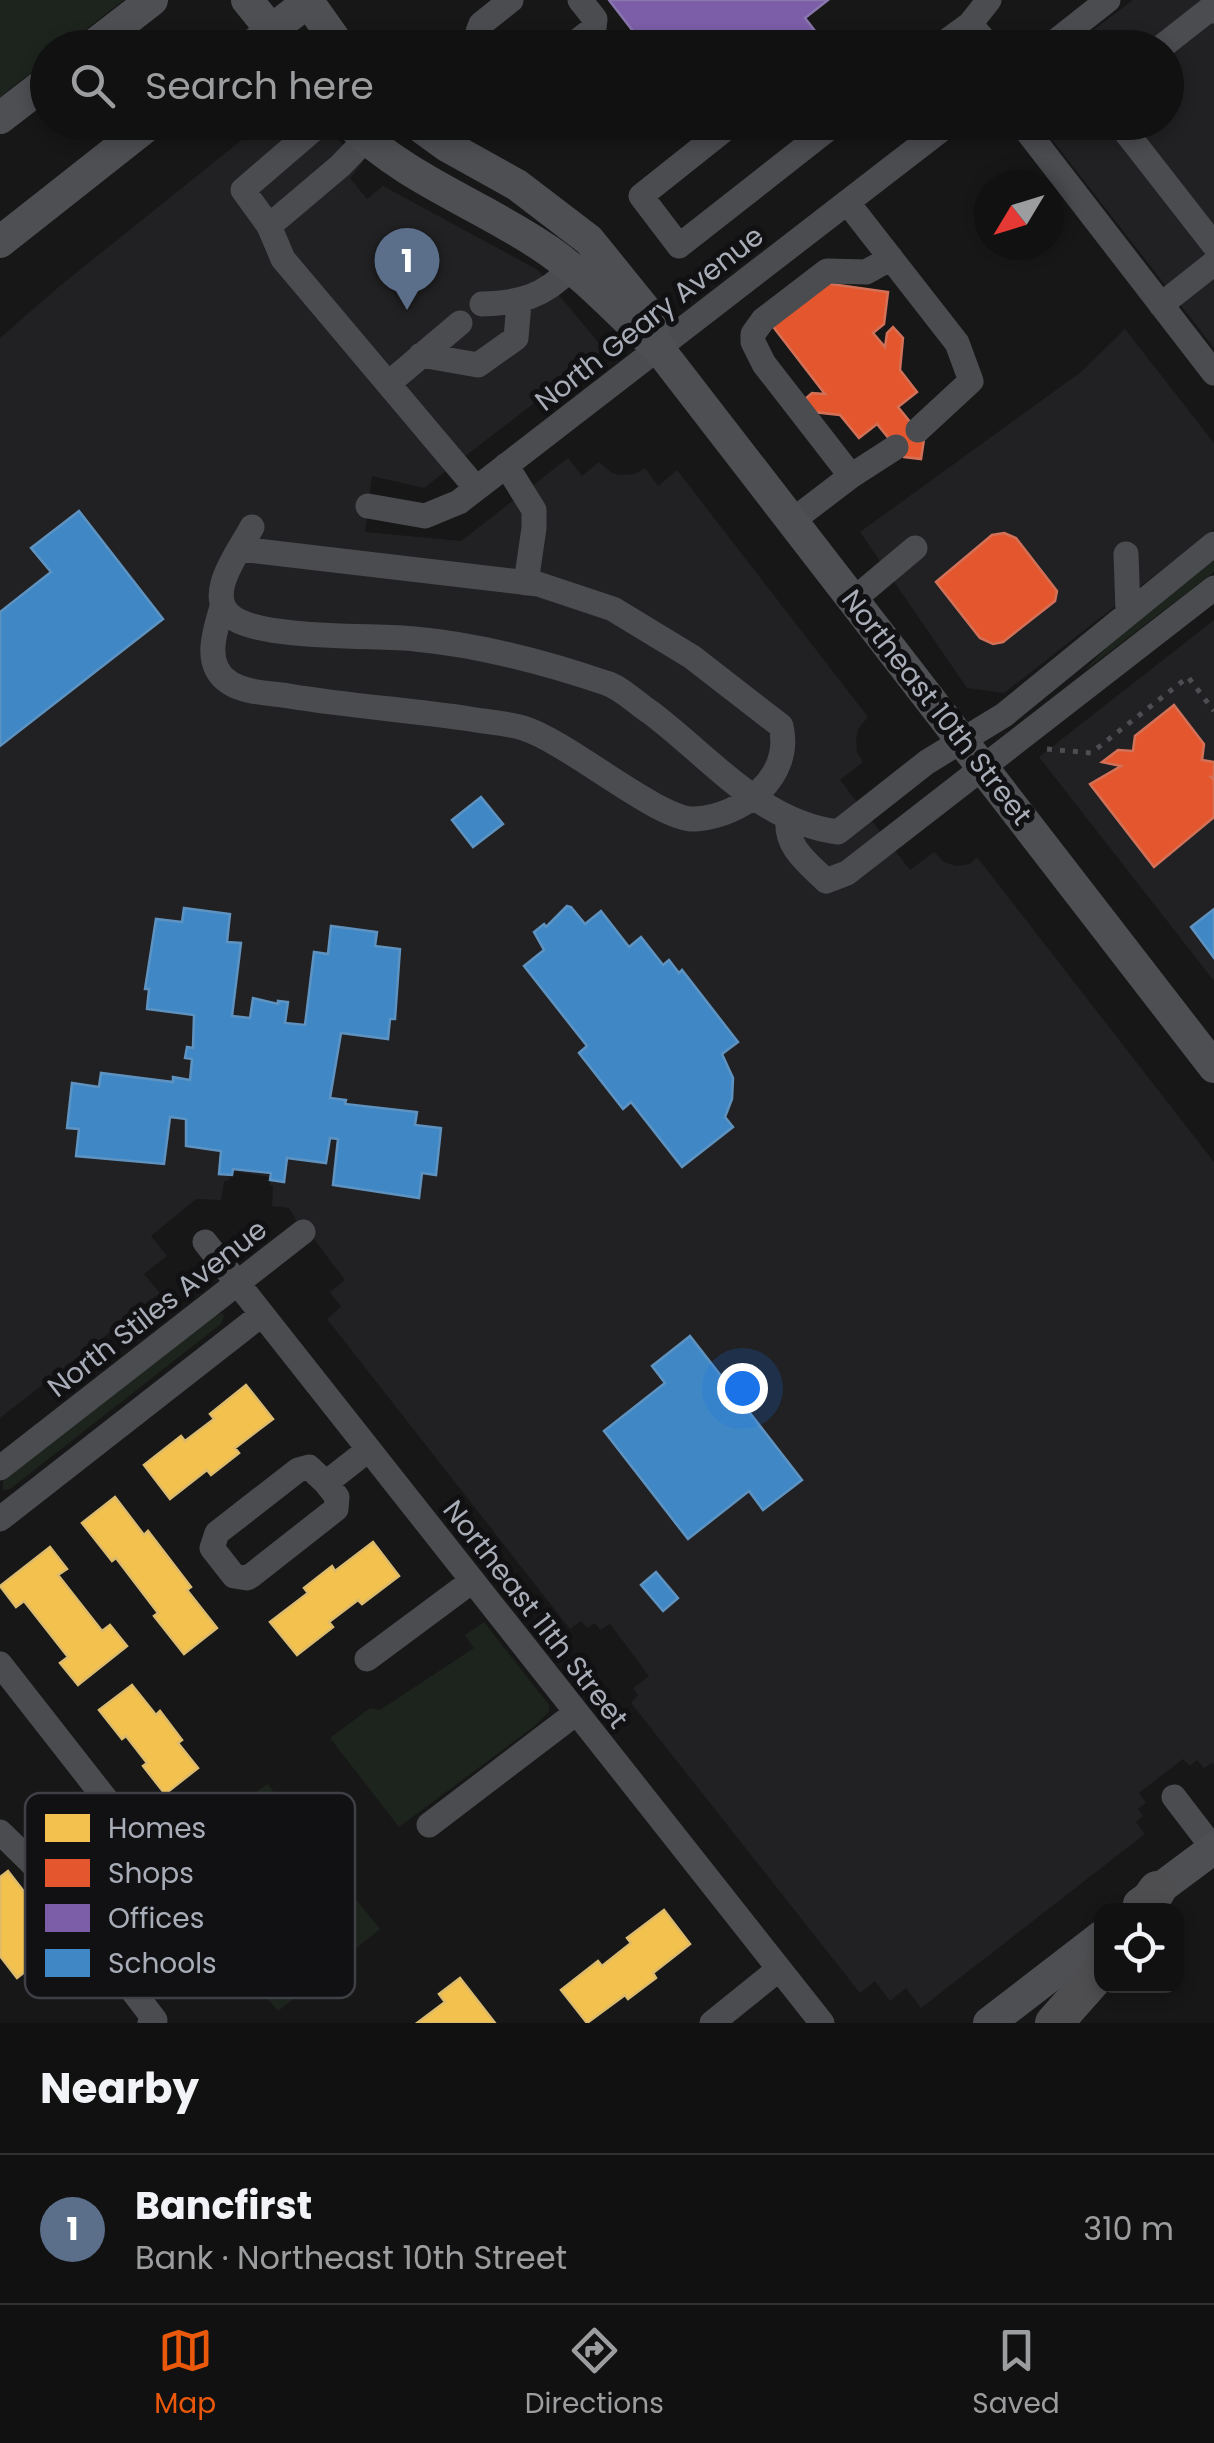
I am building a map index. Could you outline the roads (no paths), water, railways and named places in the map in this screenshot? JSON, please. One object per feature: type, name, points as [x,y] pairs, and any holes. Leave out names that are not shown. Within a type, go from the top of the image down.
[{"type":"highway","points":[[1054,2023],[1094,1978]]},
{"type":"main road","points":[[113,30],[152,0]]},
{"type":"main road","points":[[247,0],[263,30]]},
{"type":"main road","points":[[280,30],[308,1],[328,30]]},
{"type":"main road","points":[[0,118],[30,95]]},
{"type":"main road","points":[[0,242],[129,140]]},
{"type":"main road","name":"Northeast 10th Street","points":[[371,140],[442,192],[516,230],[570,268],[658,349],[1214,1066]]},
{"type":"main road","name":"Northeast 10th Street","points":[[448,140],[518,184],[588,240],[644,308],[658,349]]},
{"type":"main road","points":[[1145,1903],[1214,1848]]},
{"type":"main road","points":[[988,2023],[1094,1942]]},
{"type":"street","points":[[479,30],[510,0]]},
{"type":"street","points":[[580,0],[595,19],[592,30]]},
{"type":"street","points":[[962,30],[989,0]]},
{"type":"street","points":[[1070,30],[1108,0]]},
{"type":"street","points":[[1183,30],[1211,8],[1214,12]]},
{"type":"street","points":[[970,24],[975,30]]},
{"type":"street","points":[[302,140],[243,190],[270,226],[283,259],[476,488]]},
{"type":"street","points":[[270,226],[340,166],[352,140]]},
{"type":"street","points":[[711,140],[641,196],[679,246],[814,140]]},
{"type":"street","name":"North Geary Avenue","points":[[368,506],[424,516],[448,508],[848,202],[910,140]]},
{"type":"street","points":[[1034,140],[1214,374]]},
{"type":"street","points":[[1132,140],[1214,245]]},
{"type":"street","points":[[848,202],[957,343],[971,381],[918,430]]},
{"type":"street","points":[[851,476],[764,364],[753,334],[763,320],[827,271],[866,272],[892,258]]},
{"type":"street","points":[[1161,305],[1214,263]]},
{"type":"street","points":[[482,304],[519,303],[558,282],[570,268]]},
{"type":"street","points":[[739,286],[763,320]]},
{"type":"street","points":[[421,355],[478,365],[516,338],[519,303]]},
{"type":"street","points":[[388,383],[460,322]]},
{"type":"street","points":[[792,521],[896,447]]},
{"type":"street","points":[[506,465],[534,510],[526,583]]},
{"type":"street","points":[[246,538],[526,583],[613,609],[692,657],[781,726],[784,752],[756,798],[722,815],[692,820],[672,816],[585,759],[524,728],[426,712],[334,704],[232,686],[216,670],[213,656],[222,607],[219,592],[246,538]]},
{"type":"street","points":[[222,607],[236,620],[264,628],[415,639],[503,652],[612,685],[681,736],[728,780],[756,798],[788,818],[817,829],[844,830],[924,765],[1004,715],[1214,544]]},
{"type":"street","points":[[853,600],[915,548]]},
{"type":"street","points":[[1126,554],[1128,611]]},
{"type":"street","points":[[788,818],[786,832],[797,853],[829,881],[847,873],[1214,588]]},
{"type":"street","name":"North Stiles Avenue","points":[[0,1468],[303,1232]]},
{"type":"street","name":"Northeast 11th Street","points":[[204,1242],[822,2023]]},
{"type":"street","points":[[0,1518],[261,1315]]},
{"type":"street","points":[[326,1483],[368,1450]]},
{"type":"street","points":[[310,1467],[326,1483],[336,1497],[336,1508],[247,1578],[234,1576],[212,1548],[217,1533],[298,1470],[310,1467]]},
{"type":"street","points":[[368,1658],[472,1581]]},
{"type":"street","points":[[0,1664],[101,1793]]},
{"type":"street","points":[[429,1824],[576,1713]]},
{"type":"street","points":[[1174,1797],[1214,1848]]},
{"type":"street","points":[[0,1832],[25,1854]]},
{"type":"street","points":[[712,2023],[779,1969]]},
{"type":"street","points":[[138,1998],[155,2020],[150,2023]]},
{"type":"place","name":"Bancfirst","points":[[407,310]]}]
